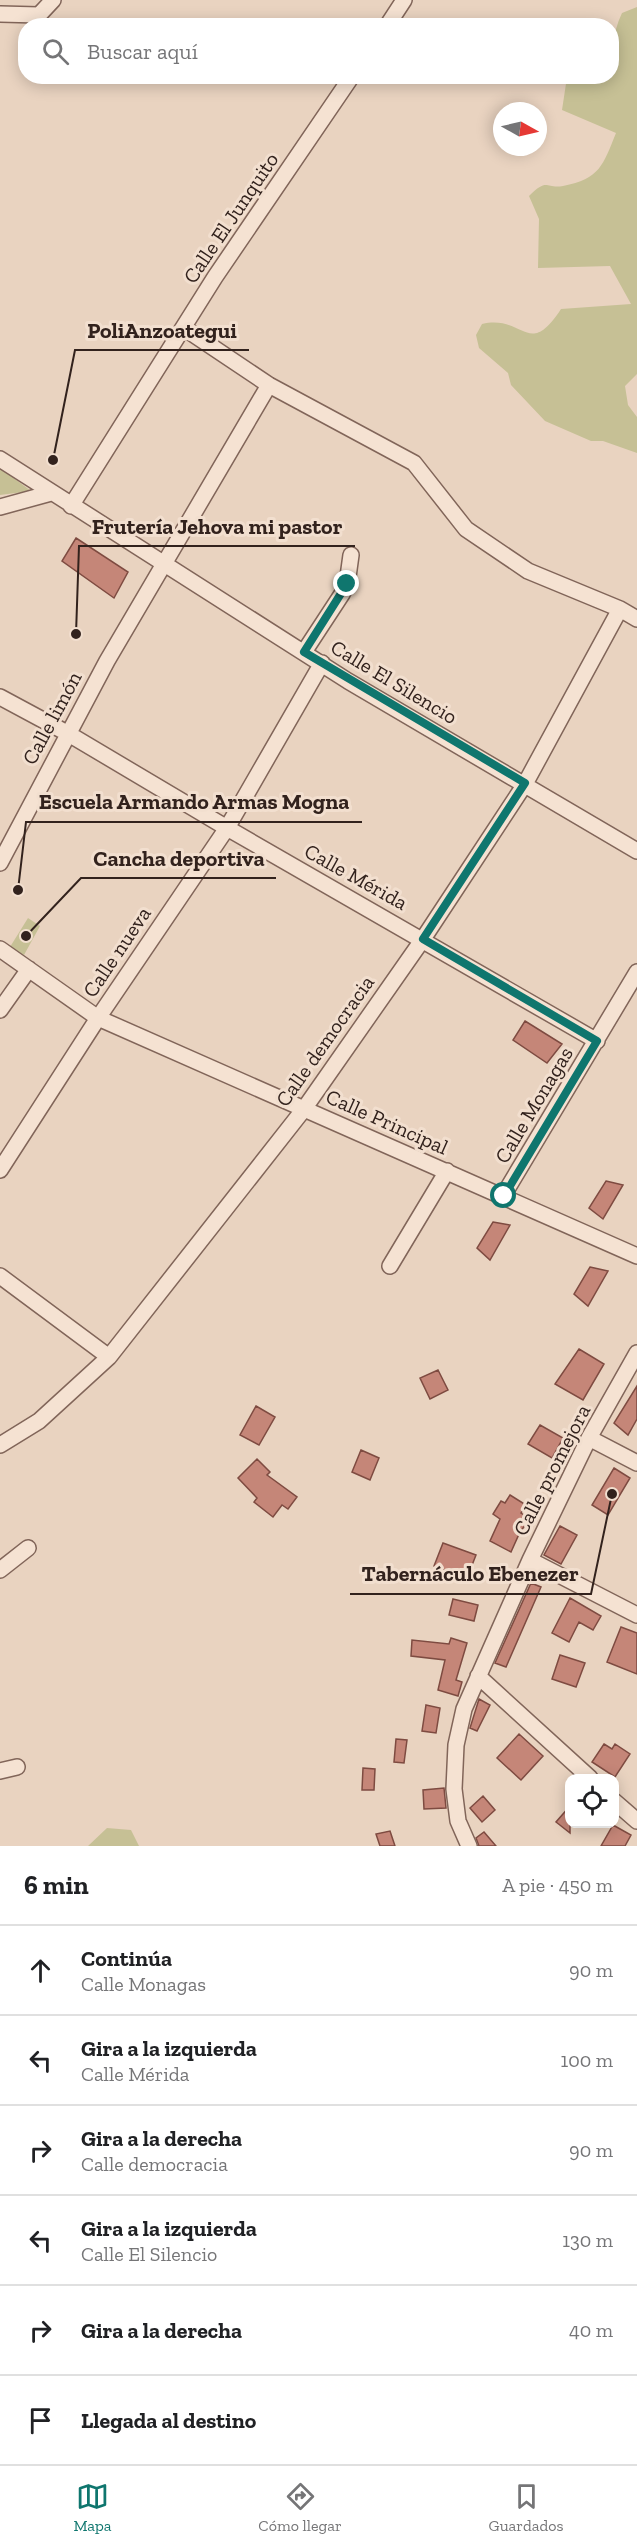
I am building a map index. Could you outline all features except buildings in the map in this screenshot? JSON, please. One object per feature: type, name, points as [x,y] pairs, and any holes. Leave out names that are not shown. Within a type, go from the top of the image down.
[{"type":"street","points":[[0,14],[39,15],[53,0]]},
{"type":"street","points":[[393,18],[405,0]]},
{"type":"street","name":"Calle El Junquito","points":[[71,506],[184,328],[347,84]]},
{"type":"street","points":[[184,328],[269,385],[414,463],[466,529],[528,571],[620,609],[637,620]]},
{"type":"street","name":"Calle limón","points":[[0,863],[67,733],[269,385]]},
{"type":"street","points":[[0,459],[71,506]]},
{"type":"street","points":[[0,507],[51,493]]},
{"type":"street","name":"Calle El Silencio","points":[[71,506],[322,663],[637,850]]},
{"type":"street","points":[[304,652],[347,584],[351,555]]},
{"type":"street","name":"Calle democracia","points":[[0,1445],[39,1421],[109,1357],[304,1109],[423,939],[525,783],[620,609]]},
{"type":"street","name":"Calle nueva","points":[[0,1170],[98,1018],[227,828],[322,663]]},
{"type":"street","name":"Calle Mérida","points":[[0,697],[67,733],[597,1041]]},
{"type":"street","name":"Calle Principal","points":[[0,949],[98,1018],[637,1256]]},
{"type":"street","points":[[0,1010],[29,969]]},
{"type":"street","name":"Calle Monagas","points":[[504,1196],[635,980]]},
{"type":"street","points":[[390,1266],[447,1172]]},
{"type":"street","points":[[0,1276],[109,1357]]},
{"type":"street","name":"Calle promejora","points":[[469,1846],[458,1821],[454,1789],[456,1745],[464,1709],[530,1560],[589,1438],[637,1353]]},
{"type":"street","points":[[589,1438],[637,1463]]},
{"type":"street","points":[[0,1570],[28,1548]]},
{"type":"street","points":[[530,1560],[637,1615]]},
{"type":"street","points":[[478,1676],[585,1774]]},
{"type":"street","points":[[0,1771],[17,1767]]},
{"type":"street","points":[[619,1805],[637,1821]]},
{"type":"shaded area","points":[[637,7],[637,374],[625,386],[628,405],[637,417],[637,453],[603,441],[591,441],[545,421],[511,385],[508,373],[479,348],[476,335],[482,324],[496,323],[533,334],[550,324],[561,309],[631,304],[610,266],[538,268],[539,219],[529,196],[543,185],[557,187],[585,179],[593,175],[603,162],[616,133],[562,110],[566,84],[619,84],[619,21],[622,13]]},
{"type":"shaded area","points":[[0,468],[31,491],[0,495]]},
{"type":"shaded area","points":[[28,918],[40,926],[24,955],[10,947]]},
{"type":"shaded area","points":[[107,1828],[131,1830],[139,1846],[88,1846]]},
{"type":"place","name":"PoliAnzoategui","points":[[53,460]]},
{"type":"place","name":"Frutería Jehova mi pastor","points":[[76,634]]},
{"type":"place","name":"Escuela Armando Armas Mogna","points":[[18,890]]},
{"type":"place","name":"Cancha deportiva","points":[[26,936]]},
{"type":"place","name":"Tabernáculo Ebenezer","points":[[612,1494]]},
{"type":"route","points":[[347,584],[304,652],[348,681],[525,783],[423,939],[597,1041],[504,1196]]}]
